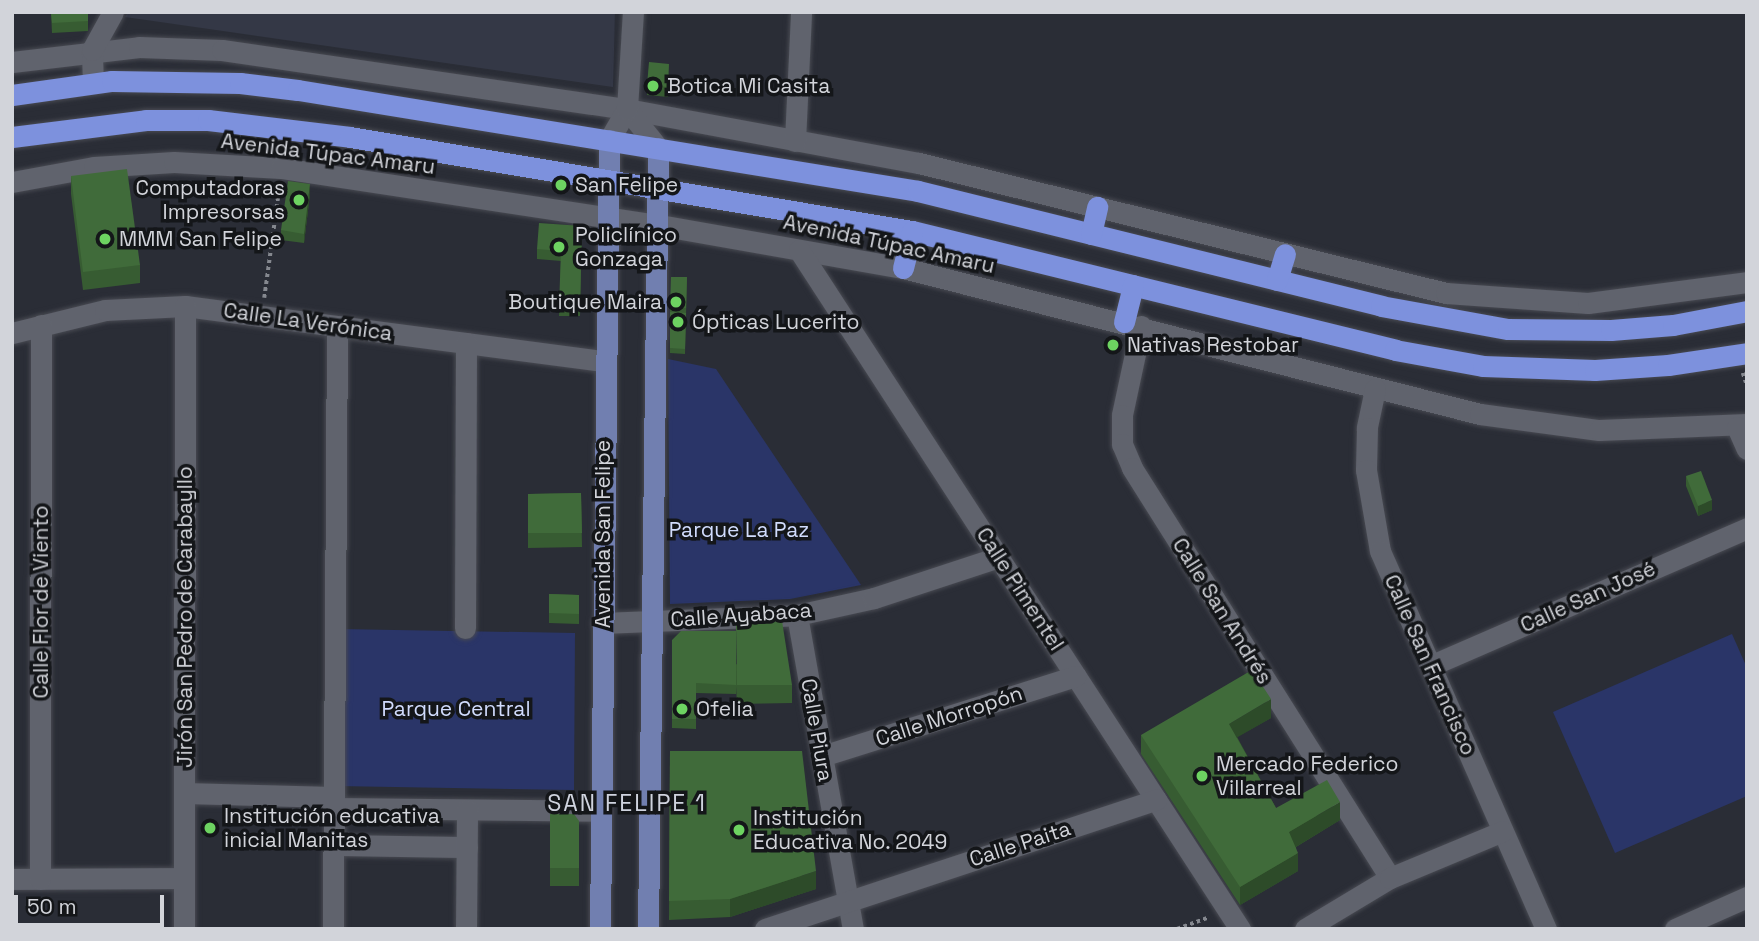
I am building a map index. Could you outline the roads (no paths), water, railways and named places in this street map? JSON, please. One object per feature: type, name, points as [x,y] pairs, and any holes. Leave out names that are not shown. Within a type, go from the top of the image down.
[{"type":"highway","points":[[12,95],[93,83],[240,83],[609,140],[918,191],[1408,312],[1508,329],[1623,329],[1747,311]]},
{"type":"highway","name":"Avenida Túpac Amaru","points":[[12,137],[89,124],[208,120],[285,127],[608,178],[912,231],[1395,350],[1483,366],[1595,370],[1668,365],[1747,353]]},
{"type":"highway","points":[[1091,234],[1097,207]]},
{"type":"highway","points":[[903,268],[912,231]]},
{"type":"highway","points":[[1278,280],[1284,254]]},
{"type":"highway","points":[[1132,324],[1133,285]]},
{"type":"main road","name":"Avenida San Felipe","points":[[600,929],[606,217],[609,140]]},
{"type":"main road","points":[[648,929],[653,224],[658,148]]},
{"type":"street","points":[[93,83],[92,50],[113,12]]},
{"type":"street","points":[[609,140],[627,109],[633,12]]},
{"type":"street","points":[[795,141],[801,12]]},
{"type":"street","points":[[12,62],[92,50],[222,50],[627,109],[919,163],[1402,284],[1498,298],[1588,303],[1747,282]]},
{"type":"street","points":[[627,109],[658,148]]},
{"type":"street","name":"Avenida Túpac Amaru","points":[[12,182],[94,167],[174,162],[281,169],[653,224],[903,268],[1480,414],[1599,430],[1742,425]]},
{"type":"street","name":"Calle Pimentel","points":[[799,250],[1235,920]]},
{"type":"street","name":"Calle La Verónica","points":[[12,333],[105,310],[185,306],[605,361]]},
{"type":"street","name":"Jirón San Pedro de Carabayllo","points":[[184,929],[185,306]]},
{"type":"street","name":"Calle San Andrés","points":[[1132,324],[1122,415],[1122,444],[1132,468],[1390,878]]},
{"type":"street","name":"Calle Flor de Viento","points":[[40,879],[41,325]]},
{"type":"street","points":[[333,929],[337,326]]},
{"type":"street","points":[[465,628],[466,343]]},
{"type":"street","name":"Calle San Francisco","points":[[1375,389],[1367,428],[1370,505],[1380,551],[1546,929]]},
{"type":"street","points":[[1742,425],[1747,449]]},
{"type":"street","name":"Calle San José","points":[[1430,666],[1747,528]]},
{"type":"street","name":"Calle Ayabaca","points":[[603,623],[797,615],[874,598],[999,557]]},
{"type":"street","name":"Calle Piura","points":[[797,615],[853,929]]},
{"type":"street","name":"Calle Morropón","points":[[822,756],[1076,676]]},
{"type":"street","points":[[184,793],[467,810],[601,811]]},
{"type":"street","name":"Calle Paita","points":[[765,929],[1156,800]]},
{"type":"street","points":[[466,929],[467,810]]},
{"type":"street","points":[[1305,929],[1390,878],[1503,831]]},
{"type":"street","points":[[333,845],[467,847]]},
{"type":"street","points":[[12,879],[184,878]]},
{"type":"street","points":[[1675,929],[1720,920],[1747,897]]},
{"type":"place","name":"Botica Mi Casita","points":[[653,86]]},
{"type":"place","name":"San Felipe","points":[[561,185]]},
{"type":"place","name":"Computadoras Impresorsas","points":[[299,200]]},
{"type":"place","name":"MMM San Felipe","points":[[105,239]]},
{"type":"place","name":"Policlínico Gonzaga","points":[[559,247]]},
{"type":"place","name":"Boutique Maira","points":[[676,302]]},
{"type":"place","name":"Ópticas Lucerito","points":[[678,322]]},
{"type":"place","name":"Nativas Restobar","points":[[1113,345]]},
{"type":"place","name":"Ofelia","points":[[682,709]]},
{"type":"place","name":"Mercado Federico Villarreal","points":[[1202,776]]},
{"type":"place","name":"Institución educativa inicial Manitas","points":[[210,828]]},
{"type":"place","name":"Institución Educativa No. 2049","points":[[739,830]]},
{"type":"district","name":"SAN FELIPE 1","points":[[627,803]]},
{"type":"park label","name":"Parque La Paz","points":[[739,530]]},
{"type":"park label","name":"Parque Central","points":[[456,709]]}]
